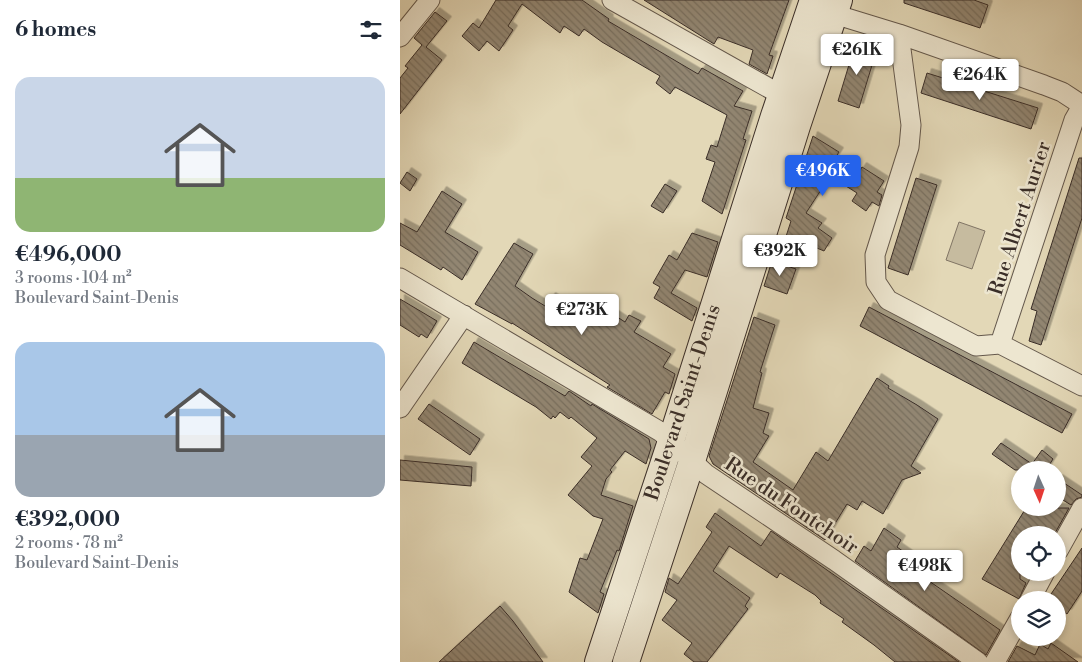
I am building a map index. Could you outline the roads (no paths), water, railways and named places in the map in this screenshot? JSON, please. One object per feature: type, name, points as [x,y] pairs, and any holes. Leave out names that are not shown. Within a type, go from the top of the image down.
[{"type":"main road","name":"Boulevard Saint-Denis","points":[[598,662],[681,451],[797,126],[824,5]]},
{"type":"main road","name":"Boulevard Saint-Denis","points":[[626,662],[681,451]]},
{"type":"street","points":[[400,37],[430,0]]},
{"type":"street","points":[[612,0],[776,92]]},
{"type":"street","points":[[824,5],[1062,92],[1082,106]]},
{"type":"street","points":[[899,34],[911,125],[909,147],[875,254],[876,282],[888,300],[976,346],[1000,344],[1082,386]]},
{"type":"street","name":"Rue Albert Aurier","points":[[1000,344],[1074,120],[1082,106]]},
{"type":"street","name":"Rue du Fontchoir","points":[[400,278],[661,432],[706,474],[834,560],[978,662]]},
{"type":"street","points":[[400,408],[464,315]]},
{"type":"street","points":[[1066,537],[1082,508]]},
{"type":"street","points":[[995,662],[1011,634]]}]
